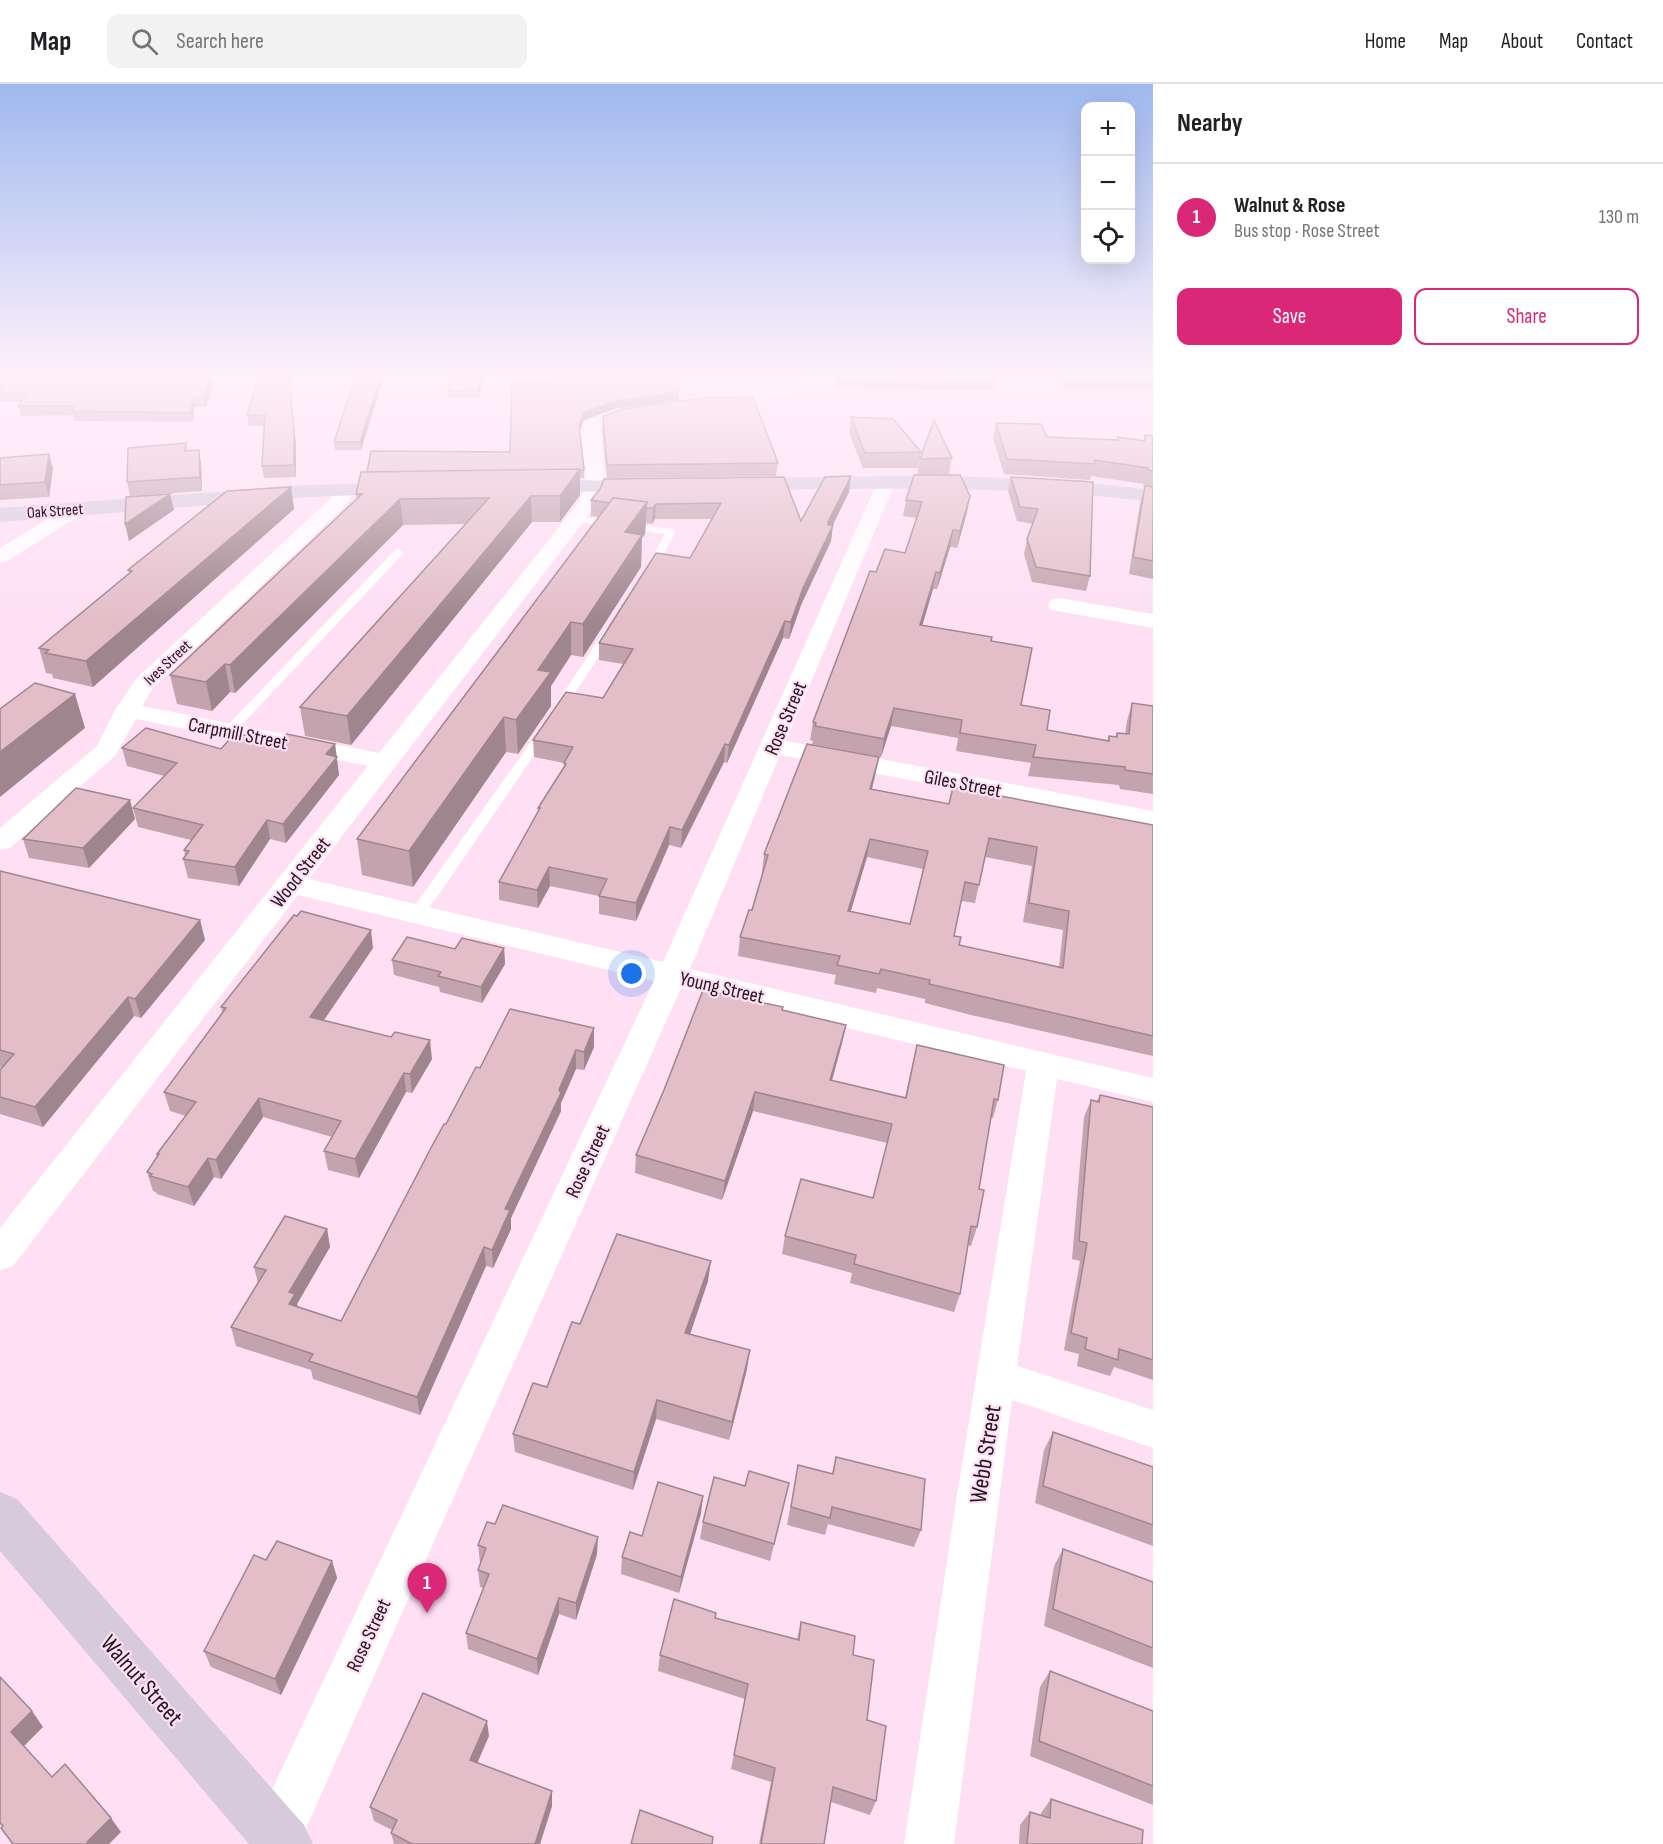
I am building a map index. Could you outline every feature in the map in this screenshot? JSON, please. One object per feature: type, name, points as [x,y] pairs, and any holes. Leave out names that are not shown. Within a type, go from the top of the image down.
[{"type":"street","points":[[592,456],[595,486]]},
{"type":"street","name":"Rose Street","points":[[281,1840],[672,975],[885,483]]},
{"type":"street","points":[[723,485],[1045,484],[1153,496]]},
{"type":"street","points":[[512,487],[665,485]]},
{"type":"street","name":"Wood Street","points":[[0,1255],[588,503],[595,486]]},
{"type":"street","name":"Oak Street","points":[[0,514],[346,490],[416,488]]},
{"type":"street","name":"Ives Street","points":[[0,842],[106,751],[115,740],[134,695],[145,682],[336,504],[346,490]]},
{"type":"street","points":[[0,557],[77,509]]},
{"type":"street","points":[[1059,605],[1153,621]]},
{"type":"street","name":"Carpmill Street","points":[[127,710],[386,762]]},
{"type":"street","name":"Giles Street","points":[[773,746],[1153,819]]},
{"type":"street","name":"Young Street","points":[[291,884],[1153,1090]]},
{"type":"street","name":"Webb Street","points":[[929,1844],[1043,1064]]},
{"type":"street","points":[[996,1377],[1153,1429]]},
{"type":"street","name":"Walnut Street","points":[[0,1515],[281,1840]]},
{"type":"lane","points":[[575,519],[671,532],[643,581]]},
{"type":"lane","points":[[230,731],[399,552]]},
{"type":"lane","points":[[416,914],[538,742],[618,619]]},
{"type":"building","points":[[49,456],[45,482],[0,485],[0,458]]},
{"type":"building","points":[[128,456],[199,456],[200,477],[127,482]]},
{"type":"building","points":[[263,456],[294,456],[294,465],[262,466]]},
{"type":"building","points":[[370,456],[582,456],[584,470],[367,472]]},
{"type":"building","points":[[606,456],[775,456],[778,463],[607,465]]},
{"type":"building","points":[[921,456],[951,456],[952,458],[920,459]]},
{"type":"building","points":[[1006,456],[1153,456],[1153,471],[1148,468],[1095,460],[1094,464],[1007,459]]},
{"type":"building","points":[[580,469],[560,496],[531,496],[347,716],[300,707],[489,498],[400,499],[230,665],[225,664],[206,682],[170,675],[362,494],[356,494],[361,472]]},
{"type":"building","points":[[914,475],[960,475],[970,496],[960,531],[953,530],[940,573],[936,572],[920,625],[992,637],[991,641],[1032,648],[1021,705],[1050,710],[1047,730],[1109,741],[1109,736],[1117,737],[1117,733],[1129,734],[1132,703],[1153,706],[1153,774],[1125,770],[1125,767],[1033,757],[1036,745],[960,733],[962,720],[894,708],[884,739],[815,726],[816,723],[813,722],[870,571],[876,572],[885,549],[905,553],[922,502],[906,500]]},
{"type":"building","points":[[851,476],[828,522],[828,525],[833,525],[803,588],[791,622],[785,621],[729,745],[725,744],[682,830],[670,827],[636,903],[599,896],[607,879],[549,867],[537,890],[499,882],[540,808],[538,808],[566,764],[564,763],[573,747],[533,740],[566,692],[603,698],[633,649],[599,643],[656,553],[690,558],[721,503],[656,504],[653,508],[646,508],[647,502],[613,498],[610,503],[591,500],[600,489],[604,479],[784,477],[801,521],[825,477]]},
{"type":"building","points":[[1011,477],[1093,482],[1090,576],[1036,567],[1027,539],[1038,509],[1020,507]]},
{"type":"building","points":[[1145,486],[1153,487],[1153,561],[1133,557]]},
{"type":"building","points":[[291,487],[86,661],[45,653],[49,650],[39,648],[132,571],[128,570],[227,491]]},
{"type":"building","points":[[170,494],[125,524],[126,497]]},
{"type":"building","points":[[613,498],[647,502],[625,532],[642,535],[583,624],[571,622],[538,670],[551,672],[516,720],[504,717],[409,851],[357,839]]},
{"type":"building","points":[[35,683],[75,694],[0,752],[0,709]]},
{"type":"building","points":[[146,728],[221,749],[235,733],[280,742],[287,734],[335,744],[326,754],[337,757],[283,824],[267,820],[235,867],[183,859],[189,851],[184,850],[203,825],[133,808],[177,763],[122,748]]},
{"type":"building","points":[[807,744],[879,757],[870,789],[949,804],[953,787],[1153,825],[1153,1036],[929,984],[930,980],[881,969],[879,974],[837,965],[840,956],[740,937],[749,910],[752,910],[768,855],[764,854]],"holes":[[[989,838],[1037,847],[1029,903],[1069,911],[1063,968],[959,945],[961,937],[954,936],[965,882],[979,885]],[[870,839],[928,851],[910,924],[848,911]]]},
{"type":"building","points":[[76,788],[130,800],[83,848],[23,839]]},
{"type":"building","points":[[0,871],[200,920],[135,999],[128,997],[35,1107],[0,1097],[0,1070],[14,1054],[0,1050]]},
{"type":"building","points":[[301,911],[371,930],[310,1017],[391,1037],[395,1032],[430,1040],[410,1074],[404,1073],[355,1159],[324,1151],[341,1121],[259,1098],[216,1160],[208,1158],[188,1187],[150,1176],[152,1174],[147,1172],[159,1154],[157,1154],[196,1102],[164,1092],[226,1008],[221,1007],[294,915],[297,916]]},
{"type":"building","points":[[407,937],[455,949],[462,938],[504,948],[481,987],[438,976],[441,972],[392,960]]},
{"type":"building","points":[[703,990],[783,1007],[782,1010],[846,1025],[830,1080],[906,1098],[917,1045],[1004,1065],[998,1100],[994,1099],[979,1189],[984,1190],[977,1227],[971,1226],[960,1294],[854,1264],[856,1255],[785,1236],[801,1179],[873,1198],[892,1124],[755,1092],[725,1181],[636,1155]]},
{"type":"building","points":[[510,1009],[594,1028],[584,1052],[576,1050],[559,1090],[561,1093],[505,1209],[510,1210],[492,1250],[484,1247],[417,1397],[309,1361],[313,1354],[231,1327],[266,1270],[254,1267],[285,1216],[327,1229],[289,1292],[295,1294],[289,1304],[341,1321],[432,1146],[476,1067],[480,1068]]},
{"type":"building","points":[[1100,1095],[1153,1107],[1153,1360],[1119,1349],[1118,1360],[1085,1349],[1087,1338],[1071,1333],[1087,1243],[1079,1241],[1091,1100],[1099,1102]]},
{"type":"building","points":[[617,1234],[711,1261],[685,1333],[750,1350],[732,1422],[657,1400],[634,1472],[513,1434],[533,1383],[547,1387],[572,1322],[580,1324]]},
{"type":"building","points":[[1053,1432],[1153,1467],[1153,1525],[1043,1486]]},
{"type":"building","points":[[836,1457],[925,1479],[921,1530],[832,1507],[830,1518],[791,1507],[798,1465],[833,1474]]},
{"type":"building","points":[[749,1471],[789,1483],[774,1544],[703,1522],[714,1477],[745,1486]]},
{"type":"building","points":[[658,1482],[703,1496],[681,1577],[622,1557],[630,1532],[642,1536]]},
{"type":"building","points":[[503,1505],[598,1537],[576,1603],[559,1598],[537,1659],[466,1633],[489,1574],[478,1570],[486,1548],[478,1545],[487,1522],[495,1524]]},
{"type":"building","points":[[277,1541],[332,1561],[275,1679],[204,1651],[254,1555],[266,1560]]},
{"type":"building","points":[[1063,1549],[1153,1582],[1153,1648],[1053,1609]]},
{"type":"building","points":[[674,1599],[716,1613],[715,1618],[799,1640],[801,1622],[855,1636],[853,1655],[874,1660],[867,1720],[886,1726],[876,1801],[833,1787],[824,1844],[761,1844],[775,1768],[734,1755],[748,1684],[660,1655]]},
{"type":"building","points":[[1050,1671],[1153,1711],[1153,1786],[1039,1741]]},
{"type":"building","points":[[0,1677],[32,1711],[11,1732],[52,1777],[65,1764],[111,1818],[87,1842],[89,1844],[13,1844],[1,1828],[3,1826],[0,1823]]},
{"type":"building","points":[[423,1693],[487,1721],[470,1760],[552,1791],[535,1844],[412,1844],[391,1833],[397,1820],[370,1807]]},
{"type":"building","points":[[1051,1799],[1143,1830],[1142,1844],[1027,1844],[1030,1812],[1050,1818]]},
{"type":"building","points":[[640,1810],[713,1837],[712,1844],[631,1844]]},
{"type":"place","name":"Walnut & Rose","points":[[427,1613]]}]
